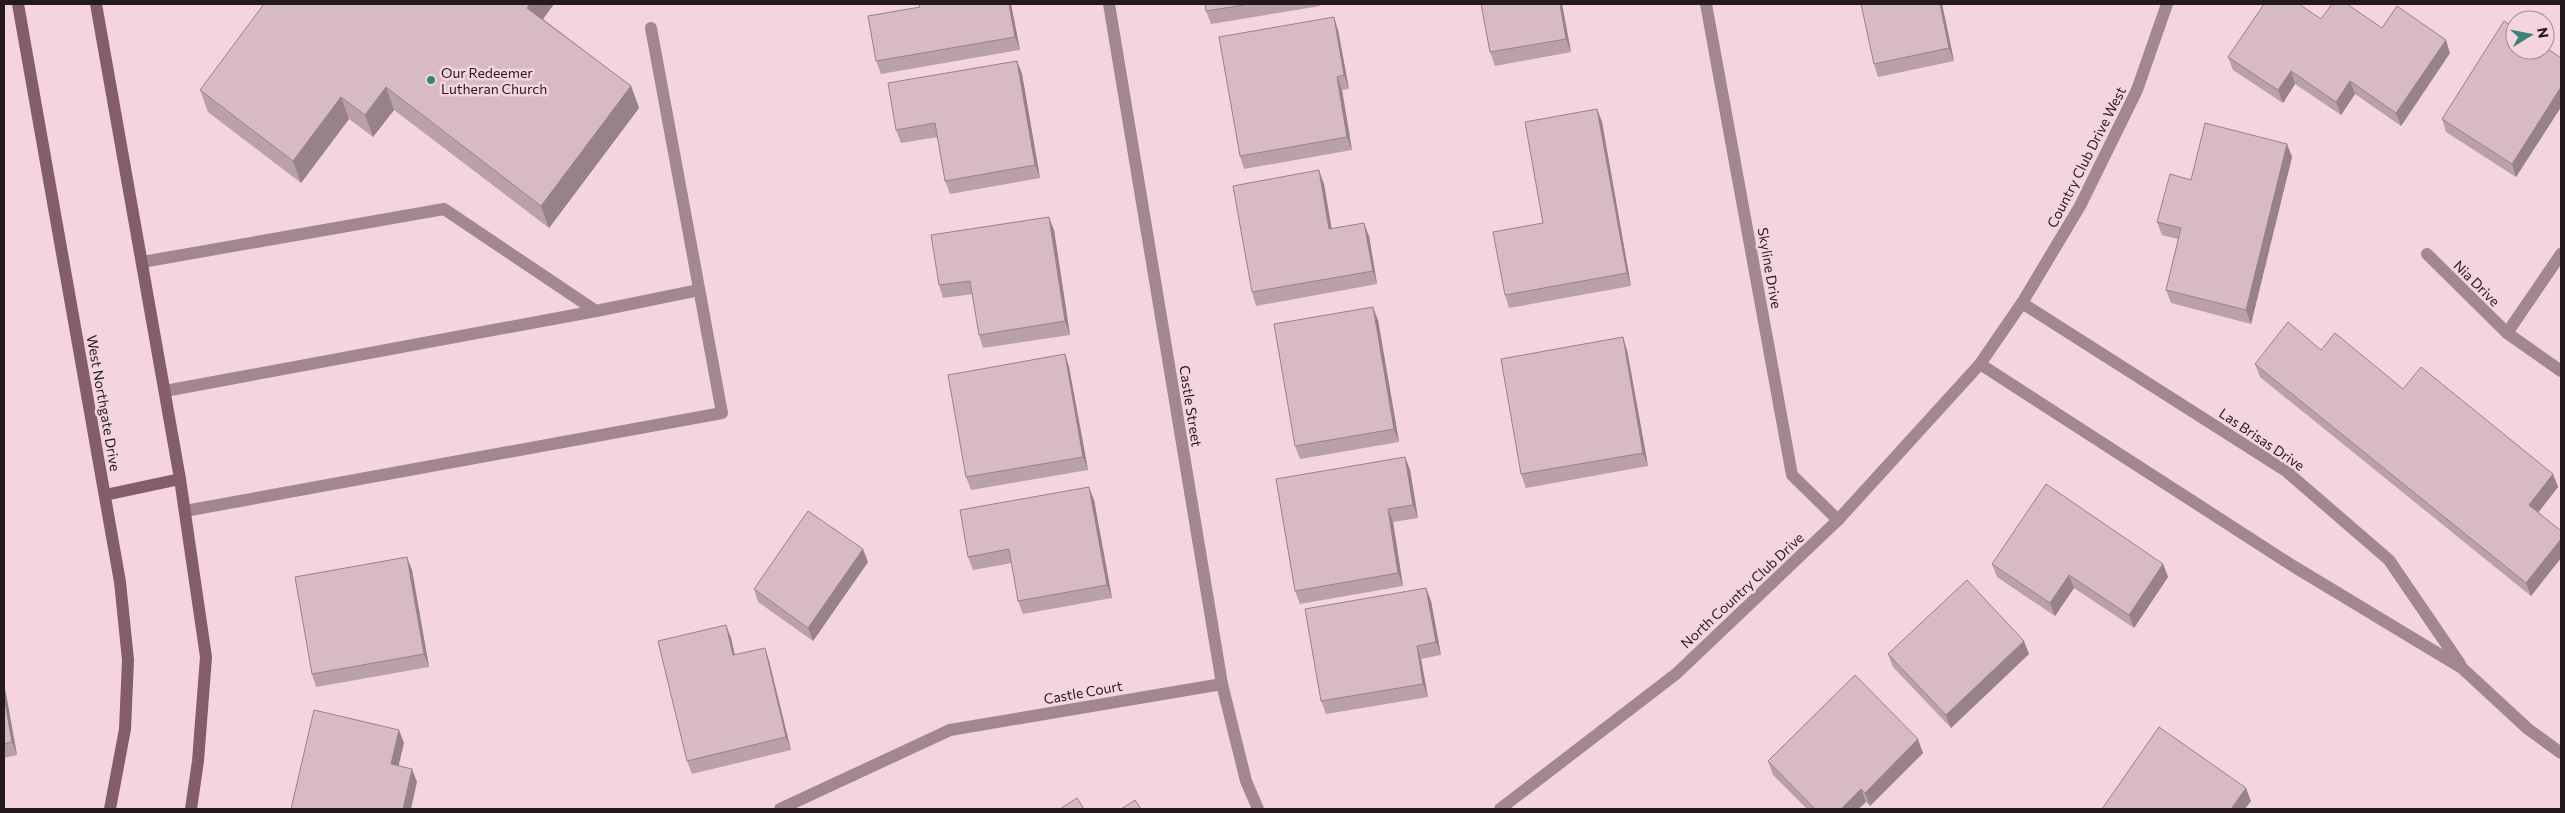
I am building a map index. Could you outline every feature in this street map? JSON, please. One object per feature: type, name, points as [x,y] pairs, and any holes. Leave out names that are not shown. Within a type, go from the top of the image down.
[{"type":"main road","name":"West Northgate Drive","points":[[18,4],[120,582],[128,660],[125,729],[110,809]]},
{"type":"main road","points":[[96,4],[180,479],[206,657],[198,762],[190,809]]},
{"type":"main road","points":[[105,495],[180,479]]},
{"type":"street","name":"Castle Street","points":[[1110,4],[1222,684],[1246,781],[1258,809]]},
{"type":"street","name":"Skyline Drive","points":[[1706,4],[1792,475],[1838,520]]},
{"type":"street","name":"Country Club Drive West","points":[[1980,364],[2022,303],[2080,206],[2137,90],[2166,4]]},
{"type":"street","points":[[185,511],[722,413],[651,28]]},
{"type":"street","points":[[142,262],[444,209],[596,311]]},
{"type":"street","name":"Nia Drive","points":[[2427,254],[2506,333],[2561,371]]},
{"type":"street","points":[[2506,333],[2561,254]]},
{"type":"street","points":[[165,391],[699,290]]},
{"type":"street","name":"Las Brisas Drive","points":[[2022,303],[2286,471],[2389,560],[2462,668]]},
{"type":"street","name":"North Country Club Drive","points":[[1500,809],[1676,674],[1838,520],[1980,364]]},
{"type":"street","name":"Las Brisas Drive","points":[[1980,364],[2293,566],[2462,668],[2528,729],[2561,753]]},
{"type":"street","name":"Castle Court","points":[[780,809],[950,730],[1222,684]]},
{"type":"building","points":[[264,4],[530,4],[527,8],[631,86],[541,206],[386,87],[365,115],[341,97],[293,161],[200,90]]},
{"type":"building","points":[[919,4],[1009,4],[1015,37],[876,61],[868,16],[920,7]]},
{"type":"building","points":[[1205,4],[1250,4],[1206,11]]},
{"type":"building","points":[[1481,4],[1560,4],[1566,39],[1490,52]]},
{"type":"building","points":[[1861,4],[1940,4],[1949,48],[1874,64]]},
{"type":"building","points":[[2264,4],[2299,4],[2321,19],[2332,4],[2347,4],[2382,28],[2397,6],[2446,40],[2396,113],[2350,81],[2336,102],[2291,71],[2278,90],[2228,57]]},
{"type":"building","points":[[1334,17],[1344,75],[1337,77],[1347,137],[1240,156],[1219,37]]},
{"type":"building","points":[[2504,21],[2505,60],[2555,60],[2555,54],[2561,58],[2561,87],[2512,164],[2442,119]]},
{"type":"building","points":[[1017,61],[1035,165],[945,181],[935,123],[896,130],[888,83]]},
{"type":"building","points":[[1597,109],[1627,273],[1505,295],[1493,232],[1543,223],[1525,122]]},
{"type":"building","points":[[2205,123],[2287,144],[2246,310],[2166,290],[2181,228],[2157,222],[2170,174],[2191,180]]},
{"type":"building","points":[[1319,170],[1329,229],[1364,223],[1373,271],[1252,292],[1233,186]]},
{"type":"building","points":[[1049,217],[1065,321],[979,335],[970,281],[939,285],[931,235]]},
{"type":"building","points":[[1373,307],[1394,429],[1295,446],[1274,324]]},
{"type":"building","points":[[2288,322],[2321,350],[2335,333],[2403,389],[2421,367],[2553,474],[2529,505],[2561,531],[2561,539],[2526,583],[2255,364]]},
{"type":"building","points":[[1623,337],[1643,453],[1521,474],[1501,359]]},
{"type":"building","points":[[1065,354],[1083,457],[966,477],[948,375]]},
{"type":"building","points":[[1405,457],[1413,505],[1388,509],[1398,573],[1295,591],[1276,479]]},
{"type":"building","points":[[2046,484],[2163,564],[2129,615],[2069,575],[2050,603],[1992,564]]},
{"type":"building","points":[[1089,487],[1107,585],[1018,601],[1009,549],[968,557],[960,510]]},
{"type":"building","points":[[808,511],[863,549],[808,628],[754,589]]},
{"type":"building","points":[[407,557],[424,654],[312,674],[295,577]]},
{"type":"building","points":[[1967,580],[2024,641],[1946,715],[1888,654]]},
{"type":"building","points":[[1426,588],[1436,642],[1417,646],[1423,684],[1321,701],[1305,609]]},
{"type":"building","points":[[726,625],[733,655],[765,648],[786,737],[687,761],[658,641]]},
{"type":"building","points":[[1855,675],[1918,739],[1865,793],[1861,789],[1841,809],[1815,809],[1768,761]]},
{"type":"building","points":[[4,696],[12,742],[4,744]]},
{"type":"building","points":[[314,710],[399,730],[391,764],[412,769],[403,809],[291,809]]},
{"type":"building","points":[[2159,727],[2246,788],[2231,809],[2102,809]]},
{"type":"building","points":[[1077,798],[1084,809],[1060,809]]},
{"type":"building","points":[[1135,800],[1141,809],[1121,809]]},
{"type":"place","name":"Our Redeemer Lutheran Church","points":[[431,80]]}]
